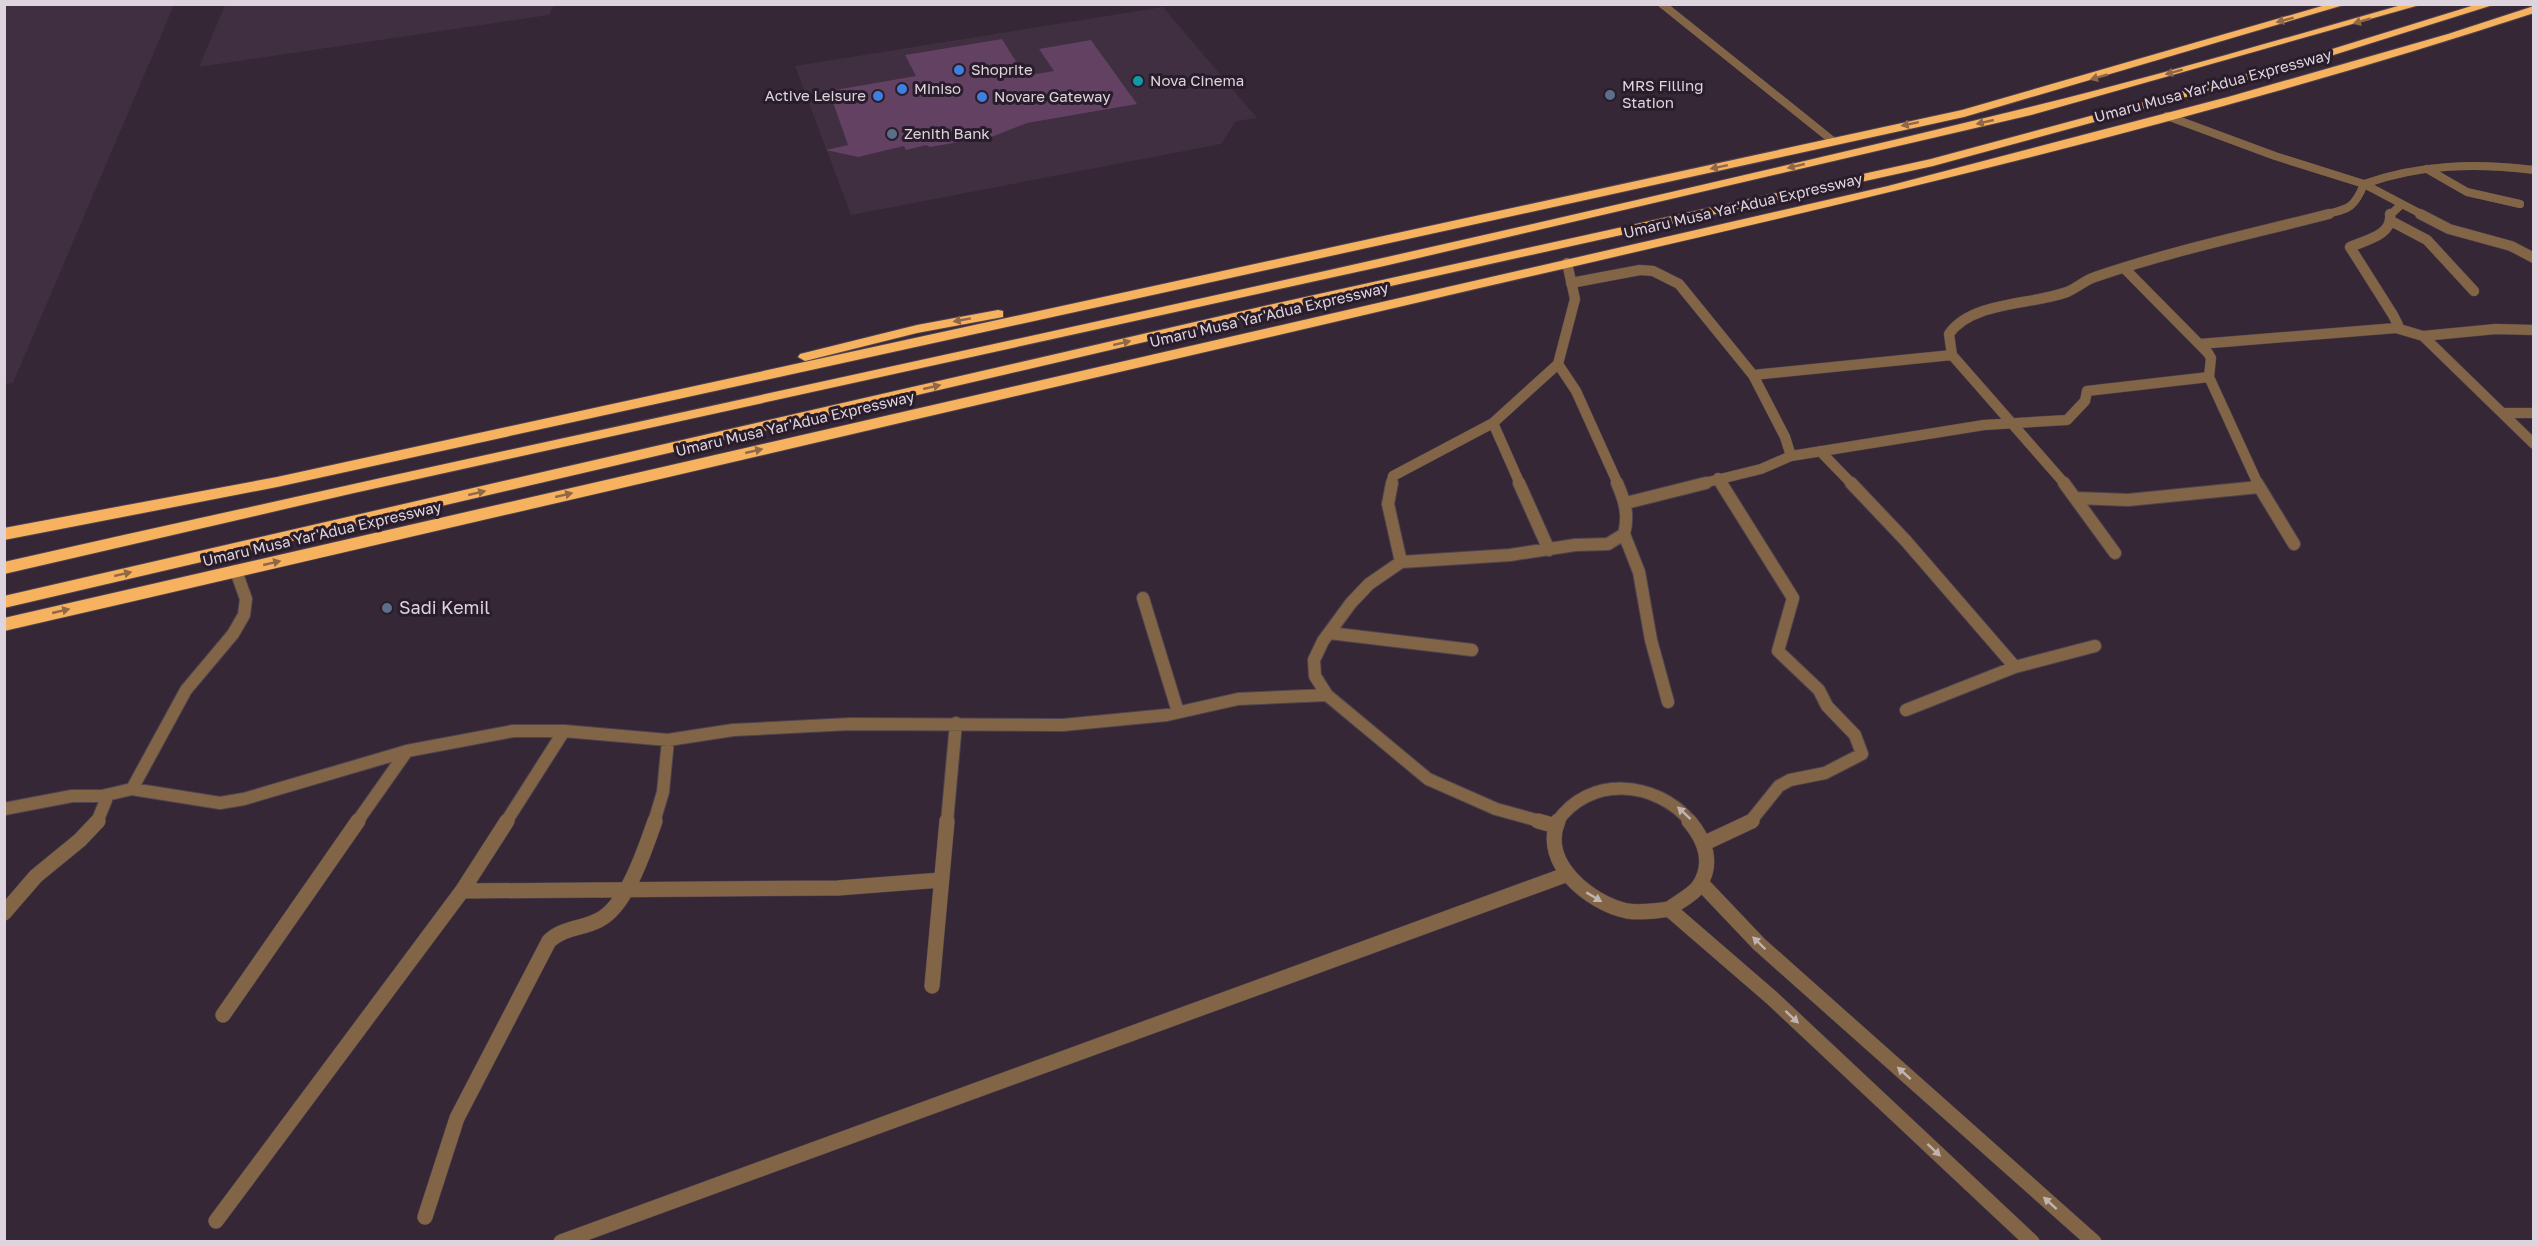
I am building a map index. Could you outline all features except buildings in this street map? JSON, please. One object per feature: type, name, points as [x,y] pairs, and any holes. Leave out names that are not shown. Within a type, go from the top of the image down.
[{"type":"highway","points":[[4,534],[277,482],[757,378],[791,361],[916,328],[1012,312],[1083,307],[1964,112],[2089,80],[2229,36],[2342,4]]},
{"type":"highway","name":"Umaru Musa Yar'Adua Expressway","points":[[6,567],[354,488],[1366,266],[2031,111],[2418,4]]},
{"type":"highway","name":"Umaru Musa Yar'Adua Expressway","points":[[4,602],[1385,283],[1933,162],[2291,65],[2491,4]]},
{"type":"highway","name":"Umaru Musa Yar'Adua Expressway","points":[[4,625],[1890,189],[2167,116],[2426,44],[2534,9]]},
{"type":"highway","points":[[1563,220],[1659,180]]},
{"type":"highway","points":[[1565,244],[1721,228]]},
{"type":"highway","points":[[1219,278],[1366,266]]},
{"type":"highway","points":[[1259,334],[1385,283]]},
{"type":"highway","points":[[354,488],[536,427]]},
{"type":"highway","points":[[341,524],[533,502]]},
{"type":"street","points":[[1662,4],[1833,141]]},
{"type":"street","points":[[2167,116],[2275,156],[2364,184],[2449,229],[2511,246],[2534,258]]},
{"type":"street","points":[[2115,553],[2077,498],[1952,355],[1949,334],[1954,327],[1969,317],[1991,308],[2067,292],[2092,278],[2160,257],[2347,209],[2357,202],[2364,184],[2382,176],[2427,169],[2503,167],[2534,170]]},
{"type":"street","points":[[2427,169],[2467,192],[2520,204]]},
{"type":"street","points":[[2396,328],[2393,315],[2350,247],[2386,231],[2391,221],[2390,213],[2402,204]]},
{"type":"street","points":[[2391,221],[2427,240],[2474,291]]},
{"type":"street","points":[[1401,562],[1388,504],[1393,476],[1493,423],[1558,364],[1561,348],[1570,327],[1575,299],[1567,263]]},
{"type":"street","points":[[2125,269],[2200,344],[2211,358],[2209,377],[2259,487],[2294,544]]},
{"type":"street","points":[[1571,283],[1640,270],[1667,276],[1679,284],[1753,375],[1785,437],[1791,456]]},
{"type":"street","points":[[2200,344],[2396,328],[2423,336],[2496,329],[2534,330]]},
{"type":"street","points":[[2423,336],[2534,444]]},
{"type":"street","points":[[1753,375],[1952,355]]},
{"type":"street","points":[[1556,826],[1496,808],[1428,779],[1327,695],[1315,676],[1314,660],[1329,633],[1369,584],[1401,562],[1608,543],[1624,534],[1628,523],[1626,503],[1576,391],[1558,364]]},
{"type":"street","points":[[1626,503],[1761,469],[1791,456],[1984,425],[2067,420],[2085,401],[2087,391],[2209,377]]},
{"type":"street","points":[[2504,413],[2534,413]]},
{"type":"street","points":[[1493,423],[1549,550]]},
{"type":"street","points":[[1820,451],[1906,541],[2016,666]]},
{"type":"street","points":[[1705,843],[1750,823],[1779,786],[1790,780],[1825,773],[1862,754],[1854,735],[1827,705],[1819,690],[1778,651],[1779,637],[1792,608],[1793,598],[1718,478]]},
{"type":"street","points":[[2077,498],[2128,500],[2259,487]]},
{"type":"street","points":[[1624,534],[1639,572],[1651,640],[1668,702]]},
{"type":"street","points":[[132,789],[186,690],[233,634],[244,615],[246,599],[236,571]]},
{"type":"street","points":[[1143,598],[1178,712]]},
{"type":"street","points":[[1329,633],[1472,650]]},
{"type":"street","points":[[1906,710],[2016,666],[2095,646]]},
{"type":"street","points":[[4,809],[72,796],[102,796],[132,789],[156,790],[220,803],[244,800],[407,751],[513,731],[564,731],[668,740],[733,730],[850,724],[1063,725],[1178,712],[1238,699],[1327,695]]},
{"type":"street","points":[[932,986],[956,723]]},
{"type":"street","points":[[216,1221],[462,891],[564,731]]},
{"type":"street","points":[[425,1217],[457,1118],[549,941],[563,928],[597,922],[607,916],[627,889],[660,808],[668,740]]},
{"type":"street","points":[[223,1015],[407,751]]},
{"type":"street","points":[[1628,788],[1653,794],[1676,806],[1694,823],[1705,843],[1708,864],[1702,884],[1689,899],[1669,909],[1645,913],[1620,909],[1595,899],[1575,884],[1561,866],[1555,846],[1556,826],[1565,809],[1582,796],[1604,789],[1628,788]]},
{"type":"street","points":[[4,913],[42,869],[94,826],[105,808],[106,800],[102,796]]},
{"type":"street","points":[[561,1242],[1568,874]]},
{"type":"street","points":[[462,891],[838,888],[941,880]]},
{"type":"street","points":[[1702,884],[1759,944],[2094,1242]]},
{"type":"street","points":[[1669,909],[1772,998],[2032,1242]]},
{"type":"shaded area","points":[[5,4],[174,5],[13,383],[5,384]]},
{"type":"shaded area","points":[[225,4],[554,5],[549,15],[199,67]]},
{"type":"shaded area","points":[[1163,7],[1257,118],[1236,121],[1221,144],[851,215],[795,66]]},
{"type":"place","name":"Shoprite","points":[[959,70]]},
{"type":"place","name":"Nova Cinema","points":[[1138,81]]},
{"type":"place","name":"Miniso","points":[[902,89]]},
{"type":"place","name":"MRS Filling Station","points":[[1610,95]]},
{"type":"place","name":"Active Leisure","points":[[878,96]]},
{"type":"place","name":"Novare Gateway","points":[[982,97]]},
{"type":"place","name":"Zenith Bank","points":[[892,134]]},
{"type":"place","name":"Sadi Kemil","points":[[387,608]]}]
